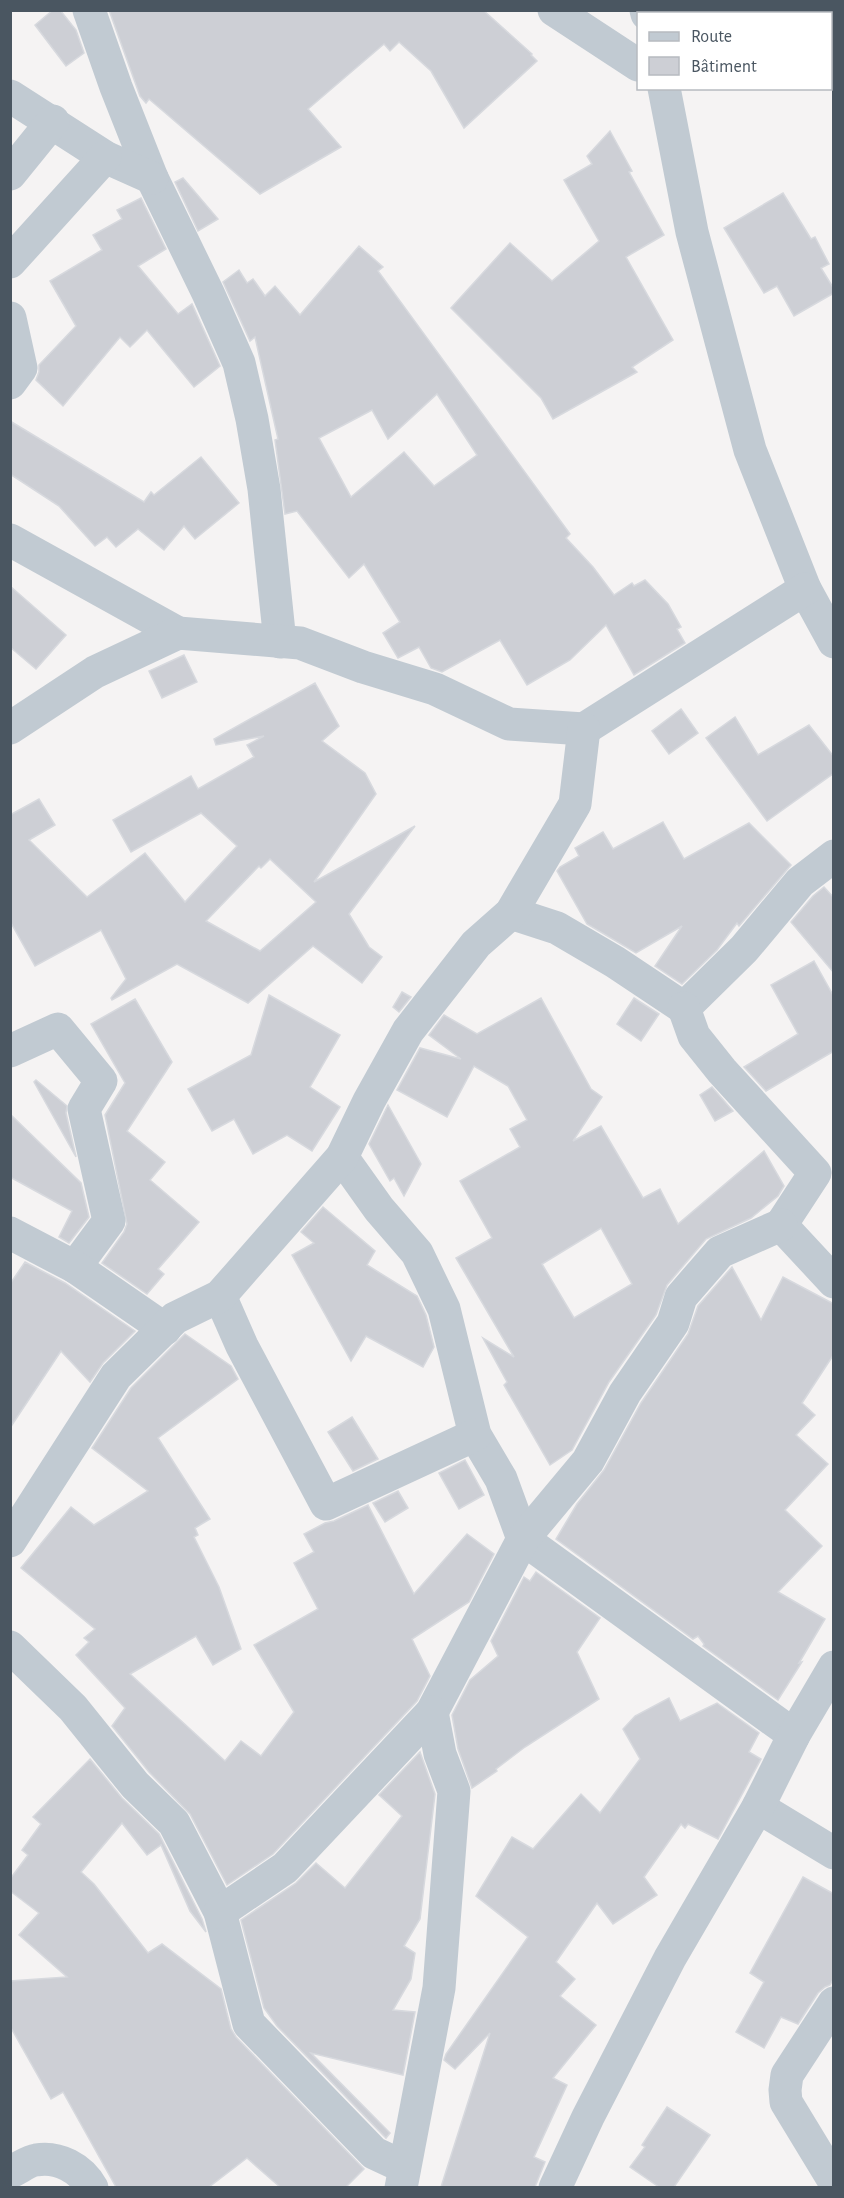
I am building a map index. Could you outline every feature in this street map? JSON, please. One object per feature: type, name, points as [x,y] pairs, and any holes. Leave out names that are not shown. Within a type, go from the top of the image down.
[{"type":"street","points":[[89,10],[152,178],[208,293],[238,363],[252,419],[264,489],[280,642]]},
{"type":"street","points":[[554,10],[637,64]]},
{"type":"street","points":[[664,90],[692,232],[747,438],[805,589],[834,642]]},
{"type":"street","points":[[10,96],[105,157],[152,178]]},
{"type":"street","points":[[10,174],[52,121]]},
{"type":"street","points":[[10,262],[105,157]]},
{"type":"street","points":[[10,318],[21,368],[10,383]]},
{"type":"street","points":[[10,540],[178,633],[300,643],[363,667],[435,689],[509,724],[584,729],[805,589]]},
{"type":"street","points":[[10,728],[95,672],[178,633]]},
{"type":"street","points":[[10,1541],[116,1376],[175,1318],[220,1296],[342,1157],[369,1101],[408,1031],[476,944],[511,913],[574,804],[584,729]]},
{"type":"street","points":[[684,1008],[744,949],[800,882],[834,856]]},
{"type":"street","points":[[220,1912],[285,1869],[432,1712],[523,1539],[588,1461],[625,1393],[673,1323],[681,1297],[720,1252],[781,1225],[824,1163],[722,1071],[694,1036],[684,1008],[615,962],[557,928],[511,913]]},
{"type":"street","points":[[10,1051],[58,1029],[101,1081],[84,1109],[109,1221],[75,1267]]},
{"type":"street","points":[[342,1157],[379,1209],[417,1253],[440,1300],[475,1435],[501,1479],[523,1539],[794,1735]]},
{"type":"street","points":[[781,1225],[834,1282]]},
{"type":"street","points":[[10,1233],[75,1267],[165,1329]]},
{"type":"street","points":[[220,1296],[242,1346],[326,1503],[475,1435]]},
{"type":"street","points":[[10,1647],[72,1708],[135,1785],[174,1823],[220,1912],[249,2024],[374,2153],[402,2177],[439,1988],[454,1791],[440,1754],[432,1712]]},
{"type":"street","points":[[555,2187],[588,2117],[670,1958],[758,1807],[794,1735],[834,1667]]},
{"type":"street","points":[[758,1807],[834,1853]]},
{"type":"street","points":[[834,2003],[787,2075],[785,2090],[786,2102],[834,2181]]},
{"type":"street","points":[[10,2172],[34,2160],[57,2159],[76,2170],[92,2187]]},
{"type":"building","points":[[53,10],[60,10],[76,30],[84,53],[66,66],[35,25]]},
{"type":"building","points":[[109,10],[483,10],[537,61],[464,128],[431,71],[399,42],[390,51],[384,44],[308,109],[341,147],[260,194],[149,99],[146,103],[140,96]]},
{"type":"building","points":[[610,131],[632,171],[629,172],[664,235],[626,257],[673,340],[632,367],[637,372],[553,419],[541,398],[451,308],[510,243],[552,281],[599,241],[564,180],[592,164],[587,156]]},
{"type":"building","points":[[183,178],[218,219],[198,231],[175,182]]},
{"type":"building","points":[[783,193],[811,239],[815,237],[829,264],[821,268],[834,289],[834,293],[794,316],[777,286],[764,293],[724,228]]},
{"type":"building","points":[[141,198],[166,249],[138,266],[178,314],[192,304],[220,366],[194,387],[147,330],[130,347],[120,337],[63,406],[36,380],[39,365],[76,326],[50,281],[102,250],[93,235],[122,219],[117,210]]},
{"type":"building","points":[[359,246],[383,267],[378,271],[570,534],[566,538],[593,567],[614,595],[632,583],[634,586],[645,580],[668,604],[681,627],[677,629],[685,643],[634,675],[606,625],[570,660],[527,685],[500,640],[442,672],[431,668],[419,647],[398,658],[383,633],[400,622],[364,564],[349,578],[297,511],[285,514],[275,440],[278,439],[255,337],[250,341],[223,282],[239,270],[247,283],[253,279],[265,296],[275,286],[300,315]],"holes":[[[437,394],[477,455],[434,486],[404,452],[351,497],[319,438],[372,410],[388,439]]]},
{"type":"building","points":[[10,421],[144,502],[151,492],[154,495],[201,457],[239,503],[195,539],[184,526],[164,550],[138,529],[116,547],[107,537],[95,546],[59,506],[10,474]]},
{"type":"building","points":[[10,586],[66,635],[36,669],[10,647]]},
{"type":"building","points":[[184,655],[197,682],[162,698],[149,671]]},
{"type":"building","points":[[315,683],[339,726],[322,741],[365,773],[376,794],[314,882],[415,826],[349,914],[369,947],[382,957],[362,983],[313,946],[248,1003],[177,964],[112,1000],[111,998],[126,979],[101,930],[35,966],[10,921],[10,815],[39,799],[55,825],[29,840],[87,897],[145,853],[185,902],[237,846],[201,813],[131,852],[113,820],[191,776],[198,789],[254,757],[247,745],[264,736],[216,745],[214,739]],"holes":[[[270,859],[316,902],[260,951],[206,921],[259,866],[261,868]]]},
{"type":"building","points":[[681,709],[698,733],[669,754],[652,731]]},
{"type":"building","points":[[735,717],[758,755],[809,725],[834,757],[834,773],[767,821],[706,738]]},
{"type":"building","points":[[663,822],[684,859],[749,823],[791,865],[739,926],[737,923],[717,950],[682,984],[655,966],[682,926],[636,953],[587,924],[557,871],[579,856],[575,848],[603,832],[613,849]]},
{"type":"building","points":[[824,887],[834,898],[834,973],[791,922],[813,896]]},
{"type":"building","points":[[814,961],[834,997],[834,1051],[766,1091],[744,1067],[798,1034],[771,985]]},
{"type":"building","points":[[402,992],[411,997],[399,1012],[393,1007]]},
{"type":"building","points":[[269,995],[340,1035],[310,1087],[340,1107],[312,1151],[287,1135],[253,1154],[234,1119],[212,1131],[188,1089],[251,1055]]},
{"type":"building","points":[[541,998],[591,1089],[602,1097],[573,1141],[601,1126],[643,1198],[660,1189],[678,1224],[764,1151],[784,1186],[778,1196],[751,1218],[706,1239],[667,1285],[656,1315],[609,1382],[572,1450],[550,1465],[504,1385],[507,1382],[483,1338],[514,1357],[456,1258],[492,1238],[460,1181],[520,1147],[510,1129],[527,1120],[508,1086],[474,1066],[447,1117],[397,1090],[420,1048],[461,1059],[429,1035],[444,1015],[477,1034]],"holes":[[[601,1228],[632,1284],[574,1318],[542,1264]]]},
{"type":"building","points":[[634,998],[659,1014],[641,1041],[617,1024]]},
{"type":"building","points":[[135,999],[172,1062],[127,1131],[165,1162],[150,1180],[199,1222],[158,1269],[164,1274],[147,1294],[102,1263],[127,1224],[105,1115],[125,1083],[91,1024]]},
{"type":"building","points":[[36,1080],[67,1106],[66,1113],[76,1157],[34,1082]]},
{"type":"building","points":[[712,1087],[733,1111],[715,1121],[700,1095]]},
{"type":"building","points":[[388,1105],[421,1164],[404,1196],[394,1178],[390,1181],[369,1144]]},
{"type":"building","points":[[10,1114],[81,1183],[89,1217],[69,1243],[59,1237],[72,1211],[10,1177]]},
{"type":"building","points":[[323,1207],[375,1251],[367,1265],[417,1296],[426,1315],[434,1347],[423,1367],[366,1336],[351,1361],[292,1255],[314,1243],[301,1232]]},
{"type":"building","points":[[25,1262],[65,1283],[135,1331],[103,1363],[90,1382],[61,1351],[10,1428],[10,1284]]},
{"type":"building","points":[[732,1267],[761,1320],[783,1277],[834,1304],[834,1354],[802,1403],[815,1415],[796,1435],[828,1464],[785,1510],[822,1546],[778,1592],[825,1619],[778,1700],[703,1646],[698,1636],[693,1639],[556,1539],[577,1504],[604,1470],[641,1403],[688,1334],[698,1306]]},
{"type":"building","points":[[185,1334],[231,1366],[238,1379],[158,1438],[210,1519],[195,1528],[198,1535],[194,1537],[219,1587],[241,1649],[213,1665],[196,1636],[130,1674],[225,1761],[241,1741],[261,1756],[294,1712],[254,1645],[318,1609],[294,1563],[314,1552],[304,1534],[368,1505],[414,1594],[467,1534],[494,1554],[469,1602],[412,1639],[430,1676],[417,1701],[273,1854],[227,1885],[190,1814],[149,1772],[112,1726],[125,1708],[76,1655],[89,1642],[84,1638],[95,1629],[21,1568],[71,1507],[94,1525],[148,1491],[92,1448],[131,1388]]},
{"type":"building","points":[[352,1417],[378,1459],[353,1471],[328,1432]]},
{"type":"building","points":[[465,1460],[484,1495],[459,1509],[439,1473]]},
{"type":"building","points":[[398,1491],[408,1508],[385,1522],[373,1503]]},
{"type":"building","points":[[536,1572],[600,1618],[577,1652],[599,1699],[525,1747],[496,1769],[497,1771],[472,1788],[458,1749],[452,1715],[470,1680],[498,1656],[491,1641],[524,1577],[530,1581]]},
{"type":"building","points":[[669,1698],[680,1721],[717,1703],[759,1733],[749,1752],[761,1759],[718,1839],[688,1824],[685,1828],[681,1824],[644,1877],[657,1895],[613,1924],[597,1903],[556,1962],[575,1979],[560,1996],[596,2025],[553,2078],[567,2085],[534,2157],[545,2162],[535,2187],[441,2187],[490,2033],[455,2069],[444,2060],[446,2054],[528,1937],[476,1896],[512,1837],[533,1849],[581,1794],[600,1813],[640,1759],[623,1729],[635,1716]]},
{"type":"building","points":[[420,1752],[435,1794],[420,1919],[404,1946],[415,1953],[411,1979],[393,2010],[415,2012],[403,2075],[311,2053],[390,2133],[386,2138],[277,2026],[264,2008],[241,1920],[296,1883],[316,1863],[345,1888],[402,1816],[379,1795]]},
{"type":"building","points":[[90,1759],[122,1798],[159,1834],[202,1919],[206,1932],[190,1911],[161,1845],[147,1855],[122,1823],[81,1872],[94,1884],[148,1953],[162,1944],[221,1989],[231,2029],[236,2037],[364,2169],[346,2187],[280,2187],[247,2158],[209,2187],[116,2187],[63,2092],[51,2099],[10,2026],[10,1981],[67,1977],[19,1935],[39,1913],[10,1891],[10,1879],[28,1855],[22,1850],[41,1824],[33,1817]]},
{"type":"building","points":[[803,1877],[834,1894],[834,1978],[830,1985],[818,1993],[798,2024],[781,2017],[764,2048],[736,2032],[764,1982],[750,1973]]},
{"type":"building","points":[[667,2107],[710,2135],[674,2187],[659,2187],[630,2167],[645,2147],[642,2145]]}]
